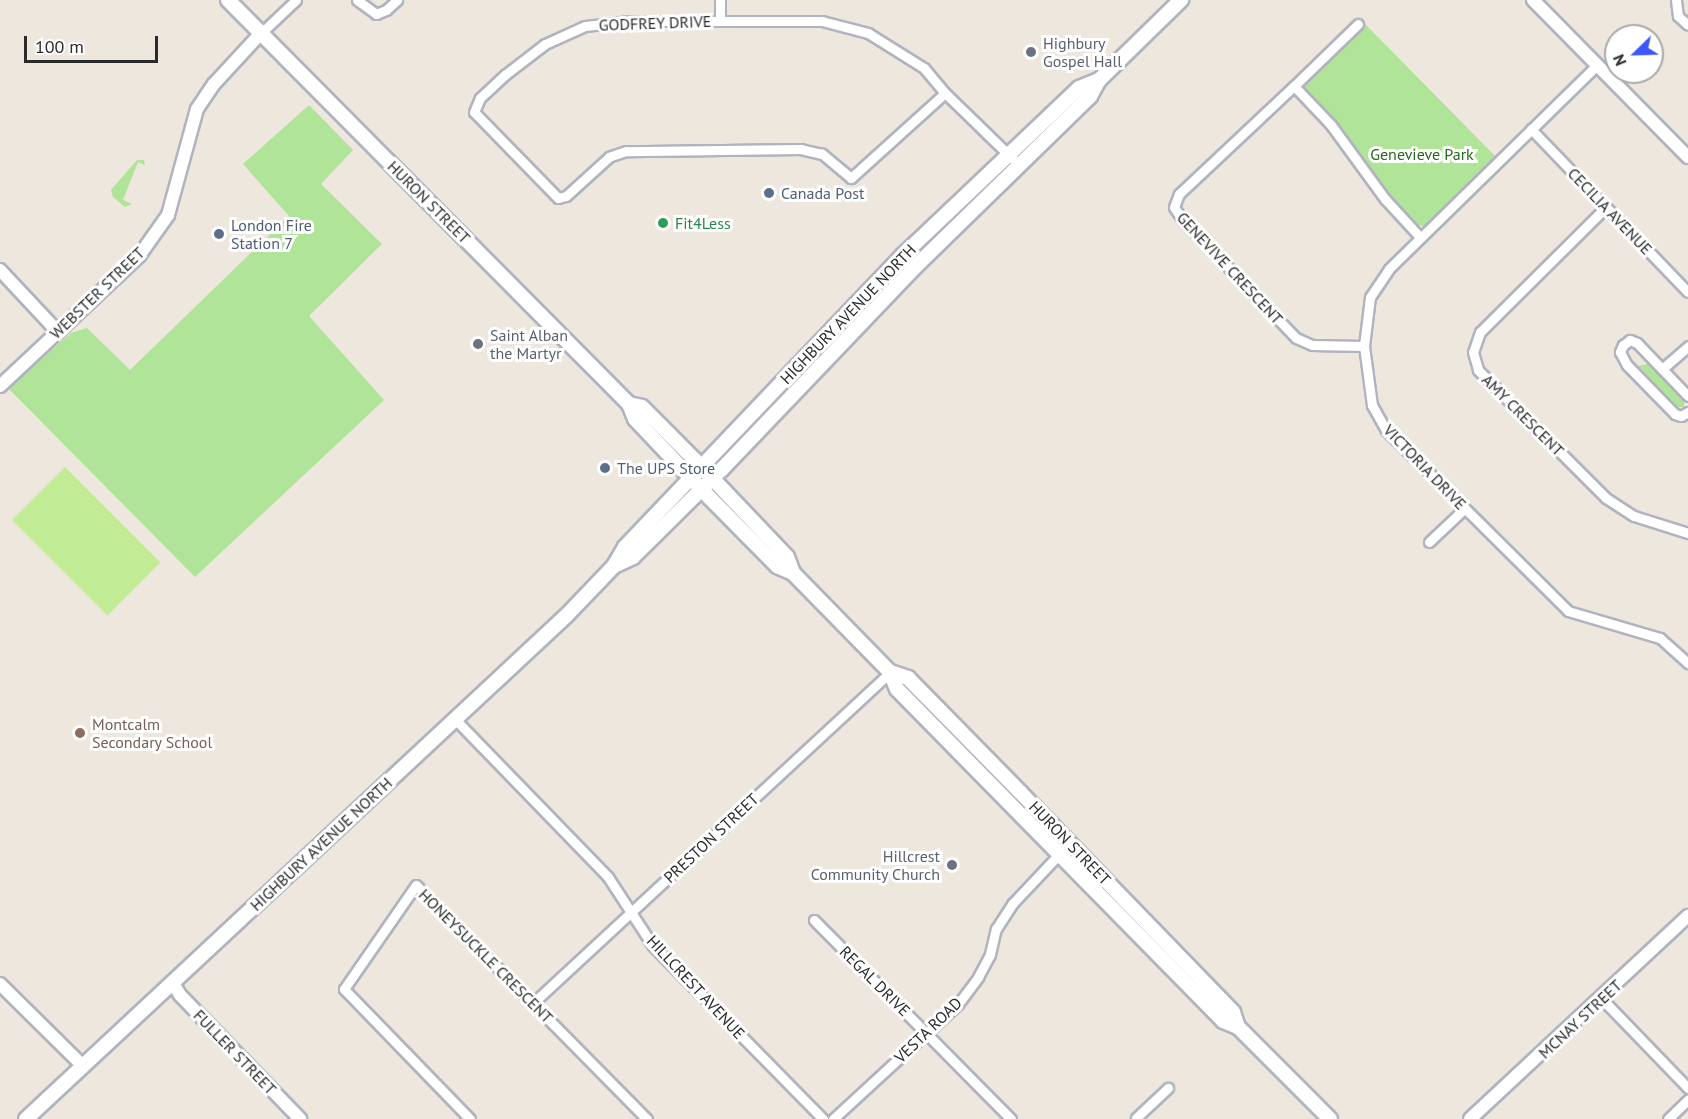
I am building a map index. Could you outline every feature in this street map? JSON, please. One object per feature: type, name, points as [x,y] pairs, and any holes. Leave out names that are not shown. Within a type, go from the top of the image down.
[{"type":"main road","name":"HURON STREET","points":[[228,0],[629,404],[635,419],[696,484],[777,566],[793,573],[890,672],[897,689],[1223,1021],[1238,1027],[1330,1119]]},
{"type":"main road","name":"HIGHBURY AVENUE NORTH","points":[[26,1119],[566,616],[614,566],[625,547],[696,484],[712,479],[915,267],[1079,88],[1099,80],[1181,0]]},
{"type":"main road","name":"HIGHBURY AVENUE NORTH","points":[[696,484],[701,467],[902,256],[1014,160]]},
{"type":"main road","name":"HURON STREET","points":[[629,404],[642,407],[701,467],[787,557],[793,573]]},
{"type":"main road","name":"HURON STREET","points":[[890,672],[908,678],[1070,842],[1233,1012],[1238,1027]]},
{"type":"street","points":[[261,33],[296,0]]},
{"type":"street","points":[[357,0],[376,14],[386,10],[397,0]]},
{"type":"street","points":[[720,0],[720,21]]},
{"type":"street","points":[[1533,0],[1688,158]]},
{"type":"street","points":[[1676,0],[1678,16],[1688,25]]},
{"type":"street","name":"GODFREY DRIVE","points":[[945,93],[851,178],[822,154],[801,149],[626,151],[609,157],[566,196],[558,198],[474,112],[480,98],[506,74],[545,44],[585,26],[630,21],[822,21],[868,33],[924,68],[945,93],[1014,160]]},
{"type":"street","points":[[1358,24],[1294,86],[1331,125],[1385,199],[1420,237]]},
{"type":"street","name":"WEBSTER STREET","points":[[0,386],[139,256],[168,215],[196,109],[214,84],[261,33]]},
{"type":"street","name":"VICTORIA DRIVE","points":[[1597,65],[1420,237],[1389,269],[1368,300],[1364,346],[1372,405],[1386,430],[1568,611],[1660,638],[1688,663]]},
{"type":"street","name":"GENEVIVE CRESCENT","points":[[1294,86],[1179,194],[1174,207],[1182,219],[1296,338],[1312,345],[1364,346]]},
{"type":"street","name":"CECILIA AVENUE","points":[[1532,129],[1688,292]]},
{"type":"street","name":"AMY CRESCENT","points":[[1606,207],[1480,332],[1473,352],[1479,370],[1606,498],[1634,516],[1688,533]]},
{"type":"street","points":[[0,270],[58,332]]},
{"type":"street","points":[[1688,396],[1635,342],[1630,340],[1621,349],[1623,360],[1675,414],[1681,416],[1688,412]]},
{"type":"street","points":[[1662,369],[1688,346]]},
{"type":"street","points":[[1429,542],[1464,509]]},
{"type":"street","name":"PRESTON STREET","points":[[532,1003],[890,672]]},
{"type":"street","name":"HILLCREST AVENUE","points":[[454,718],[608,877],[653,946],[823,1119]]},
{"type":"street","name":"VESTA ROAD","points":[[833,1119],[965,995],[990,954],[996,928],[1012,903],[1070,842]]},
{"type":"street","name":"HONEYSUCKLE CRESCENT","points":[[470,1119],[344,989],[416,885],[647,1119]]},
{"type":"street","name":"MCNAY STREET","points":[[1470,1119],[1602,999],[1688,916]]},
{"type":"street","name":"REGAL DRIVE","points":[[814,920],[1011,1119]]},
{"type":"street","name":"FULLER STREET","points":[[173,983],[180,995],[299,1119]]},
{"type":"street","points":[[0,984],[82,1066]]},
{"type":"street","points":[[1602,999],[1688,1088]]},
{"type":"street","points":[[1136,1119],[1168,1088]]},
{"type":"street","points":[[1668,1119],[1688,1100]]},
{"type":"green space","name":"Genevieve Park","points":[[1365,24],[1495,156],[1424,226],[1418,225],[1385,189],[1334,119],[1305,89],[1304,82]]},
{"type":"green space","points":[[309,105],[353,150],[321,184],[382,244],[309,316],[384,400],[195,577],[8,388],[71,333],[87,328],[130,370],[289,216],[243,164]]},
{"type":"green space","points":[[137,160],[144,160],[145,165],[138,162],[123,200],[132,204],[125,207],[113,197],[111,190]]},
{"type":"green space","points":[[1648,364],[1684,401],[1684,407],[1678,407],[1638,366]]},
{"type":"green space","points":[[65,467],[160,562],[107,615],[12,520]]},
{"type":"place","name":"Highbury Gospel Hall","points":[[1031,52]]},
{"type":"place","name":"Canada Post","points":[[769,193]]},
{"type":"place","name":"Fit4Less","points":[[663,223]]},
{"type":"place","name":"London Fire Station 7","points":[[219,234]]},
{"type":"place","name":"Saint Alban the Martyr","points":[[478,344]]},
{"type":"place","name":"The UPS Store","points":[[605,468]]},
{"type":"place","name":"Montcalm Secondary School","points":[[80,733]]},
{"type":"place","name":"Hillcrest Community Church","points":[[952,865]]}]
